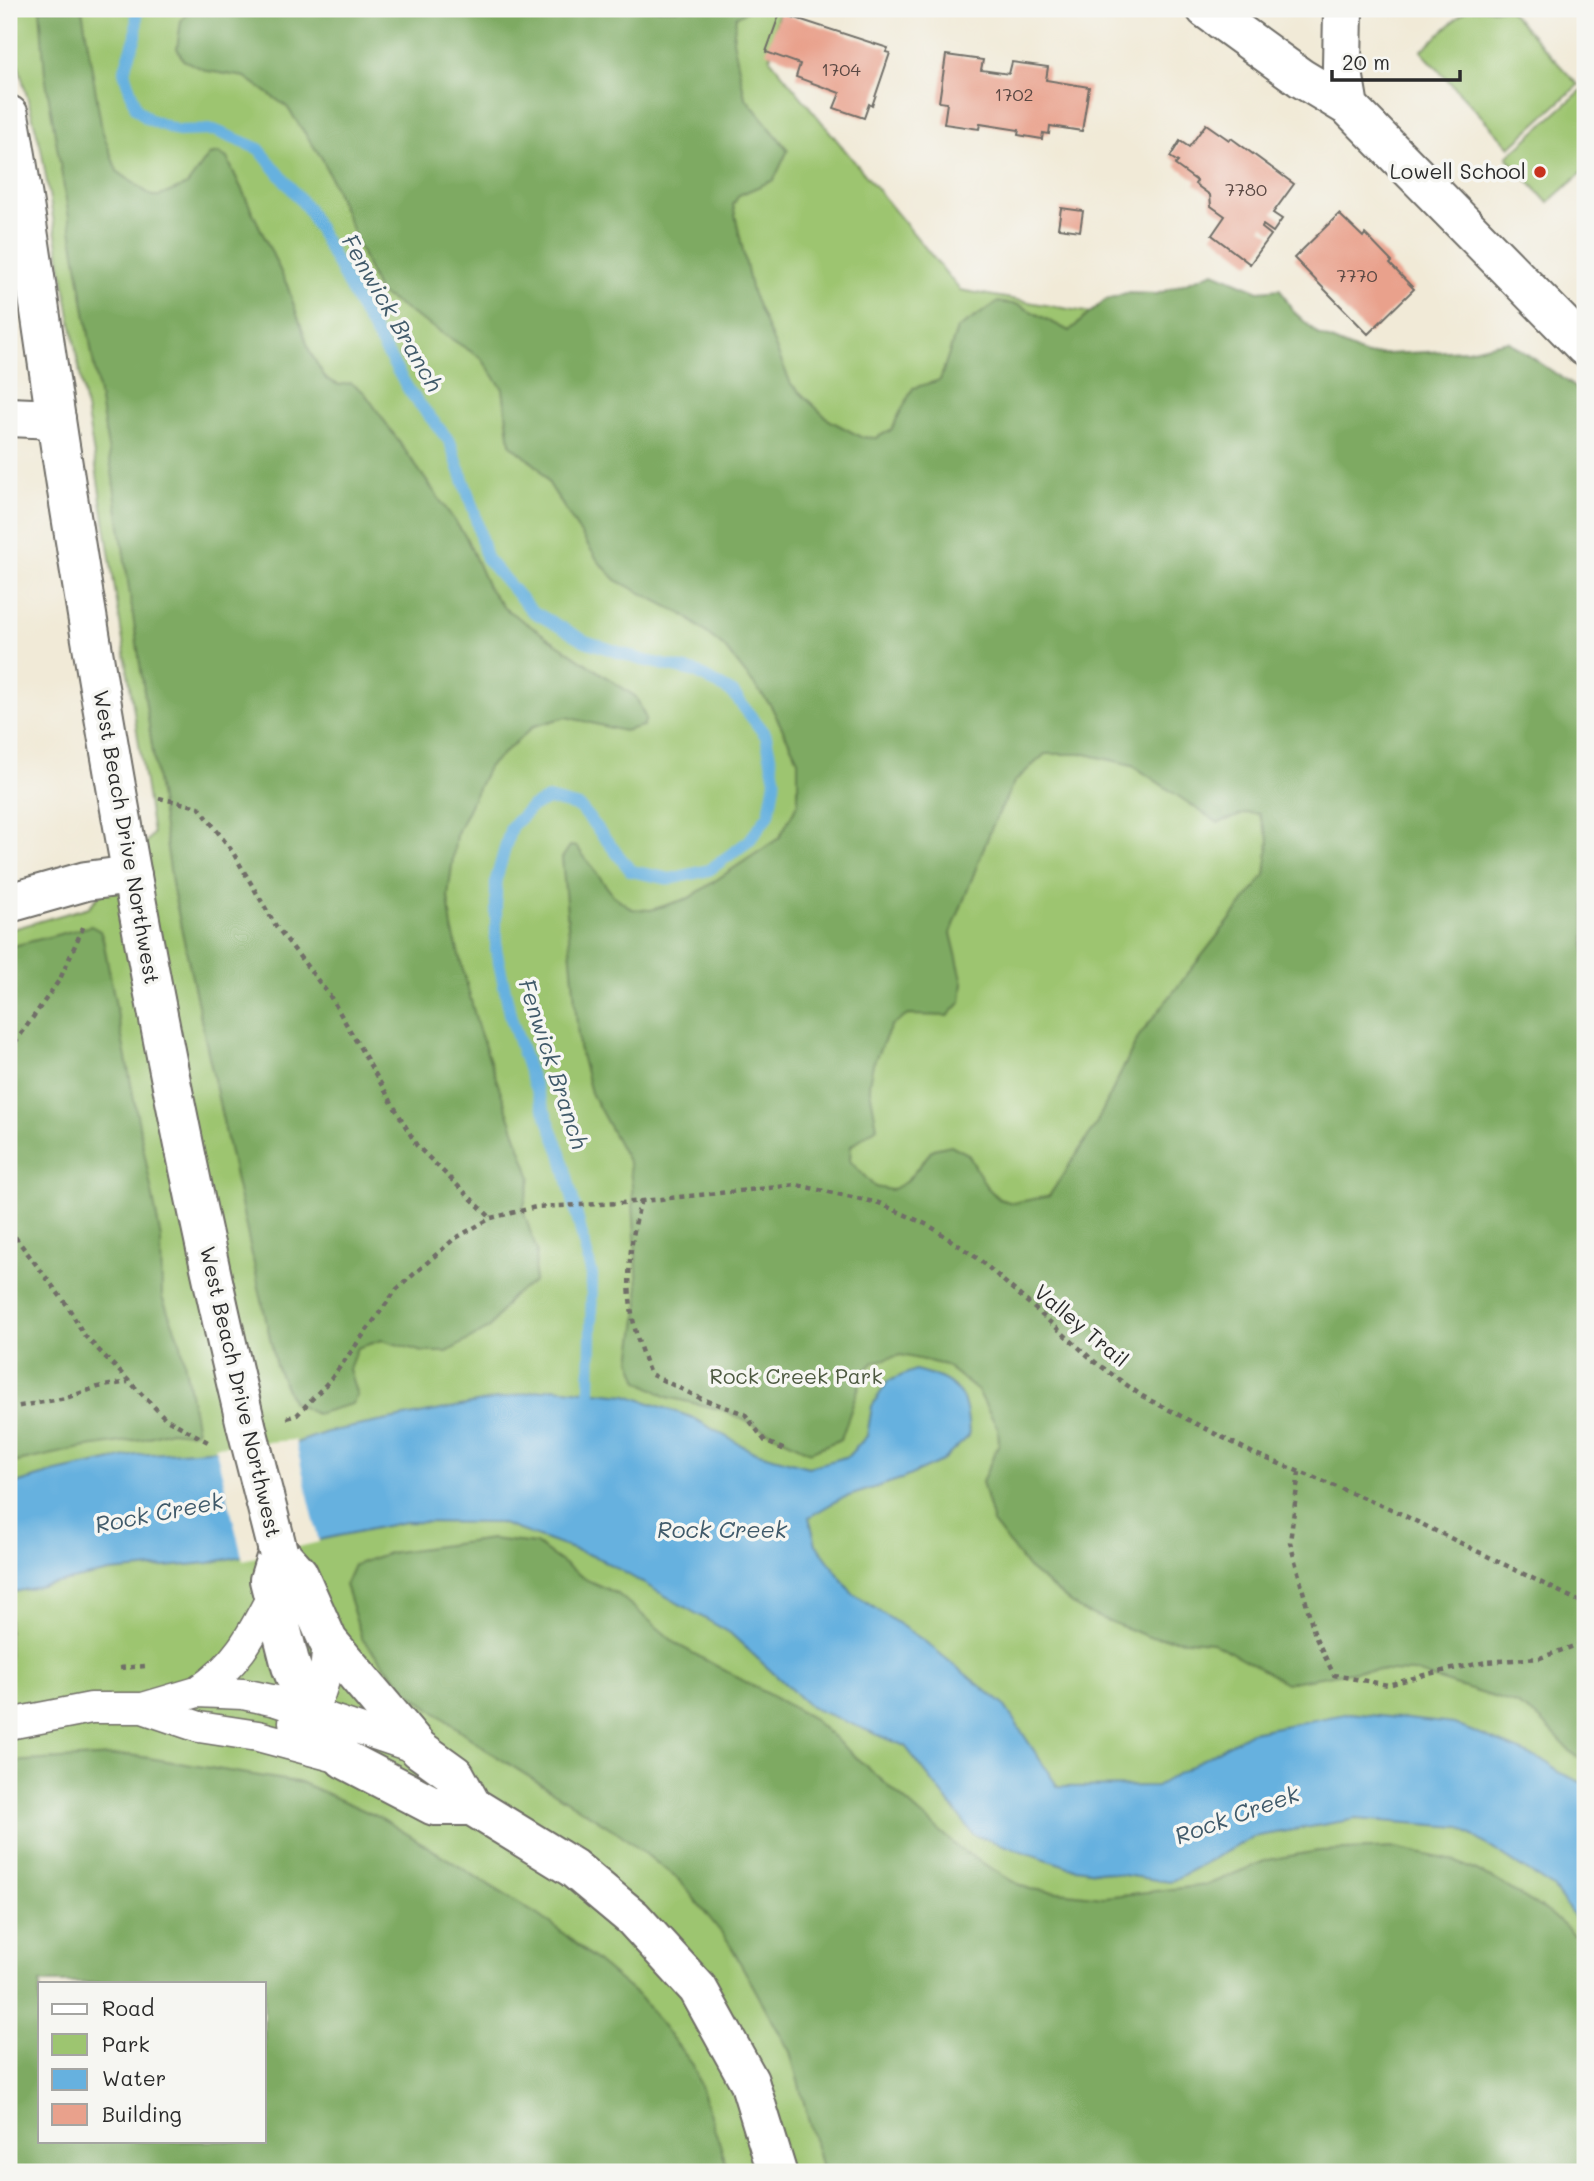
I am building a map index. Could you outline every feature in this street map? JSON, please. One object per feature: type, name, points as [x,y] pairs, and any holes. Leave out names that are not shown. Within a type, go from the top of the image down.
[{"type":"street","points":[[1206,9],[1301,78],[1349,107],[1585,347]]},
{"type":"street","points":[[1343,9],[1342,66],[1349,107]]},
{"type":"street","name":"West Beach Drive Northwest","points":[[9,115],[56,419],[132,875],[188,1168],[246,1425],[278,1551],[298,1573],[328,1641],[419,1749],[455,1775],[472,1806]]},
{"type":"street","points":[[9,417],[56,419]]},
{"type":"street","points":[[9,903],[86,881],[132,875]]},
{"type":"street","name":"West Beach Drive Northwest","points":[[278,1551],[269,1580],[292,1666],[309,1712],[344,1759]]},
{"type":"street","points":[[9,1724],[90,1707],[143,1708],[197,1692],[219,1677],[237,1656],[252,1635],[272,1596]]},
{"type":"street","points":[[258,1736],[286,1728],[309,1712],[322,1691],[328,1641]]},
{"type":"street","points":[[197,1692],[243,1694],[276,1701],[419,1749]]},
{"type":"street","points":[[143,1708],[199,1727],[258,1736],[344,1759],[435,1806],[472,1806],[573,1868],[633,1918],[698,1989],[749,2081],[777,2172]]},
{"type":"path","points":[[117,789],[199,807],[232,851],[276,926],[330,996],[417,1146],[491,1218]]},
{"type":"path","points":[[9,1051],[60,979],[86,919]]},
{"type":"path","name":"Valley Trail","points":[[536,1208],[622,1203],[797,1185],[878,1203],[930,1226],[980,1260],[1095,1362],[1142,1396],[1253,1453],[1391,1509],[1585,1604]]},
{"type":"path","points":[[642,1200],[631,1238],[631,1315],[637,1343],[650,1374],[702,1399],[745,1414],[765,1441],[785,1450]]},
{"type":"path","points":[[9,1408],[66,1398],[98,1387],[129,1382]]},
{"type":"path","points":[[1299,1472],[1290,1542],[1315,1636],[1334,1675],[1388,1685],[1486,1662],[1540,1658],[1585,1642]]},
{"type":"green space","name":"Rock Creek Park","points":[[9,9],[779,9],[770,59],[960,290],[1200,332],[1585,406],[1585,2172],[9,2172],[9,930],[89,907],[153,834],[94,455],[41,148],[9,30]]},
{"type":"green space","points":[[40,9],[82,9],[102,130],[117,171],[152,196],[160,196],[187,185],[209,155],[219,153],[227,158],[287,285],[310,352],[326,379],[339,385],[351,383],[364,392],[466,537],[488,587],[504,608],[636,697],[646,719],[643,726],[624,731],[566,717],[534,726],[488,767],[456,835],[448,896],[452,928],[478,1027],[531,1178],[523,1210],[537,1251],[534,1282],[511,1297],[489,1328],[447,1352],[423,1352],[382,1340],[357,1348],[349,1369],[357,1396],[352,1404],[316,1414],[293,1403],[276,1366],[173,890],[112,472],[45,75]]},
{"type":"green space","points":[[190,9],[750,9],[736,17],[733,40],[745,97],[788,150],[774,180],[739,195],[733,205],[752,292],[791,384],[829,420],[861,437],[876,438],[891,430],[913,388],[940,380],[957,329],[998,302],[1019,305],[1069,331],[1105,300],[1126,293],[1157,294],[1214,272],[1259,291],[1280,289],[1293,311],[1319,335],[1366,355],[1467,350],[1508,341],[1568,382],[1585,397],[1585,1762],[1573,1754],[1541,1720],[1516,1704],[1413,1672],[1362,1670],[1286,1683],[1212,1642],[1149,1637],[1080,1610],[1028,1568],[993,1523],[982,1482],[999,1443],[998,1429],[978,1391],[945,1365],[901,1355],[874,1362],[864,1372],[841,1439],[810,1452],[723,1410],[667,1397],[639,1381],[631,1360],[639,1306],[629,1163],[591,1093],[579,1047],[562,858],[570,846],[577,847],[613,895],[632,909],[651,910],[689,898],[779,838],[798,803],[798,760],[771,706],[724,647],[684,615],[616,580],[598,561],[539,468],[510,444],[503,389],[481,358],[378,292],[323,160],[287,107],[245,77],[207,71],[183,60],[177,48],[181,21]],"holes":[[[1045,754],[1085,754],[1132,765],[1218,823],[1247,813],[1259,814],[1269,840],[1265,875],[1139,1036],[1095,1126],[1049,1196],[1013,1203],[999,1199],[986,1186],[968,1154],[951,1145],[933,1149],[907,1181],[891,1190],[875,1187],[850,1161],[851,1146],[877,1127],[869,1084],[873,1064],[891,1026],[908,1015],[948,1016],[961,1002],[963,983],[951,933],[992,827],[1014,782]]]},
{"type":"green space","points":[[1467,9],[1508,9],[1578,85],[1510,147],[1421,51]]},
{"type":"green space","points":[[1585,87],[1585,170],[1548,203],[1507,157]]},
{"type":"green space","points":[[91,926],[100,931],[103,939],[161,1239],[162,1297],[181,1344],[197,1431],[170,1431],[143,1439],[81,1448],[9,1464],[9,947]]},
{"type":"green space","points":[[491,1539],[536,1544],[587,1580],[618,1594],[678,1645],[810,1717],[960,1849],[1030,1889],[1104,1897],[1207,1885],[1267,1860],[1318,1851],[1396,1848],[1454,1861],[1494,1879],[1551,1914],[1585,1945],[1585,2172],[823,2172],[790,2052],[728,1941],[680,1881],[620,1834],[485,1749],[407,1691],[362,1639],[345,1585],[354,1565],[388,1553]]},
{"type":"green space","points":[[130,1755],[303,1783],[383,1819],[552,1924],[641,1998],[693,2065],[729,2172],[9,2172],[9,1762]]},
{"type":"water","name":"Rock Creek","points":[[915,1370],[942,1379],[958,1391],[966,1409],[969,1436],[942,1461],[904,1478],[840,1499],[809,1517],[816,1544],[852,1593],[923,1640],[1004,1705],[1058,1787],[1156,1786],[1251,1732],[1350,1713],[1454,1724],[1549,1763],[1558,1772],[1585,1784],[1585,1931],[1553,1888],[1459,1827],[1356,1819],[1253,1837],[1170,1882],[1069,1867],[974,1835],[905,1746],[810,1707],[730,1633],[620,1570],[598,1558],[499,1523],[405,1522],[209,1563],[110,1572],[9,1593],[9,1486],[52,1473],[136,1455],[293,1444],[327,1432],[553,1388],[627,1395],[691,1417],[752,1451],[809,1467],[848,1456],[867,1436],[872,1406],[888,1381]]},
{"type":"pier","points":[[295,1440],[319,1542],[243,1560],[215,1446]]},
{"type":"building","points":[[780,13],[888,48],[886,52],[890,53],[872,106],[869,104],[864,118],[834,108],[840,93],[796,77],[800,64],[766,52]]},
{"type":"building","points":[[946,55],[983,60],[981,70],[1009,74],[1012,62],[1048,67],[1046,80],[1089,87],[1082,131],[1050,126],[1049,134],[1043,133],[1042,139],[1018,135],[1019,130],[980,124],[979,129],[944,124],[947,103],[939,102]]},
{"type":"building","points":[[1206,124],[1229,140],[1231,138],[1294,184],[1273,213],[1282,219],[1273,232],[1263,225],[1262,228],[1271,235],[1250,264],[1212,235],[1225,216],[1211,206],[1210,195],[1195,184],[1197,181],[1175,165],[1178,162],[1170,157],[1180,141],[1189,147]]},
{"type":"building","points":[[1061,208],[1083,211],[1080,231],[1058,228]]},
{"type":"building","points":[[1339,214],[1363,237],[1365,234],[1414,289],[1368,334],[1294,258]]},
{"type":"waterway","name":"Fenwick Branch","points":[[137,9],[136,36],[124,72],[136,108],[148,119],[178,131],[214,130],[259,149],[308,209],[361,309],[410,392],[450,442],[474,511],[486,558],[532,611],[585,641],[642,660],[696,672],[733,693],[766,736],[775,780],[769,814],[749,841],[709,870],[670,879],[631,871],[580,807],[548,799],[531,807],[511,827],[496,880],[496,949],[511,1018],[561,1153],[592,1275],[590,1392],[586,1408]]},
{"type":"place","name":"Lowell School","points":[[1540,172]]}]
